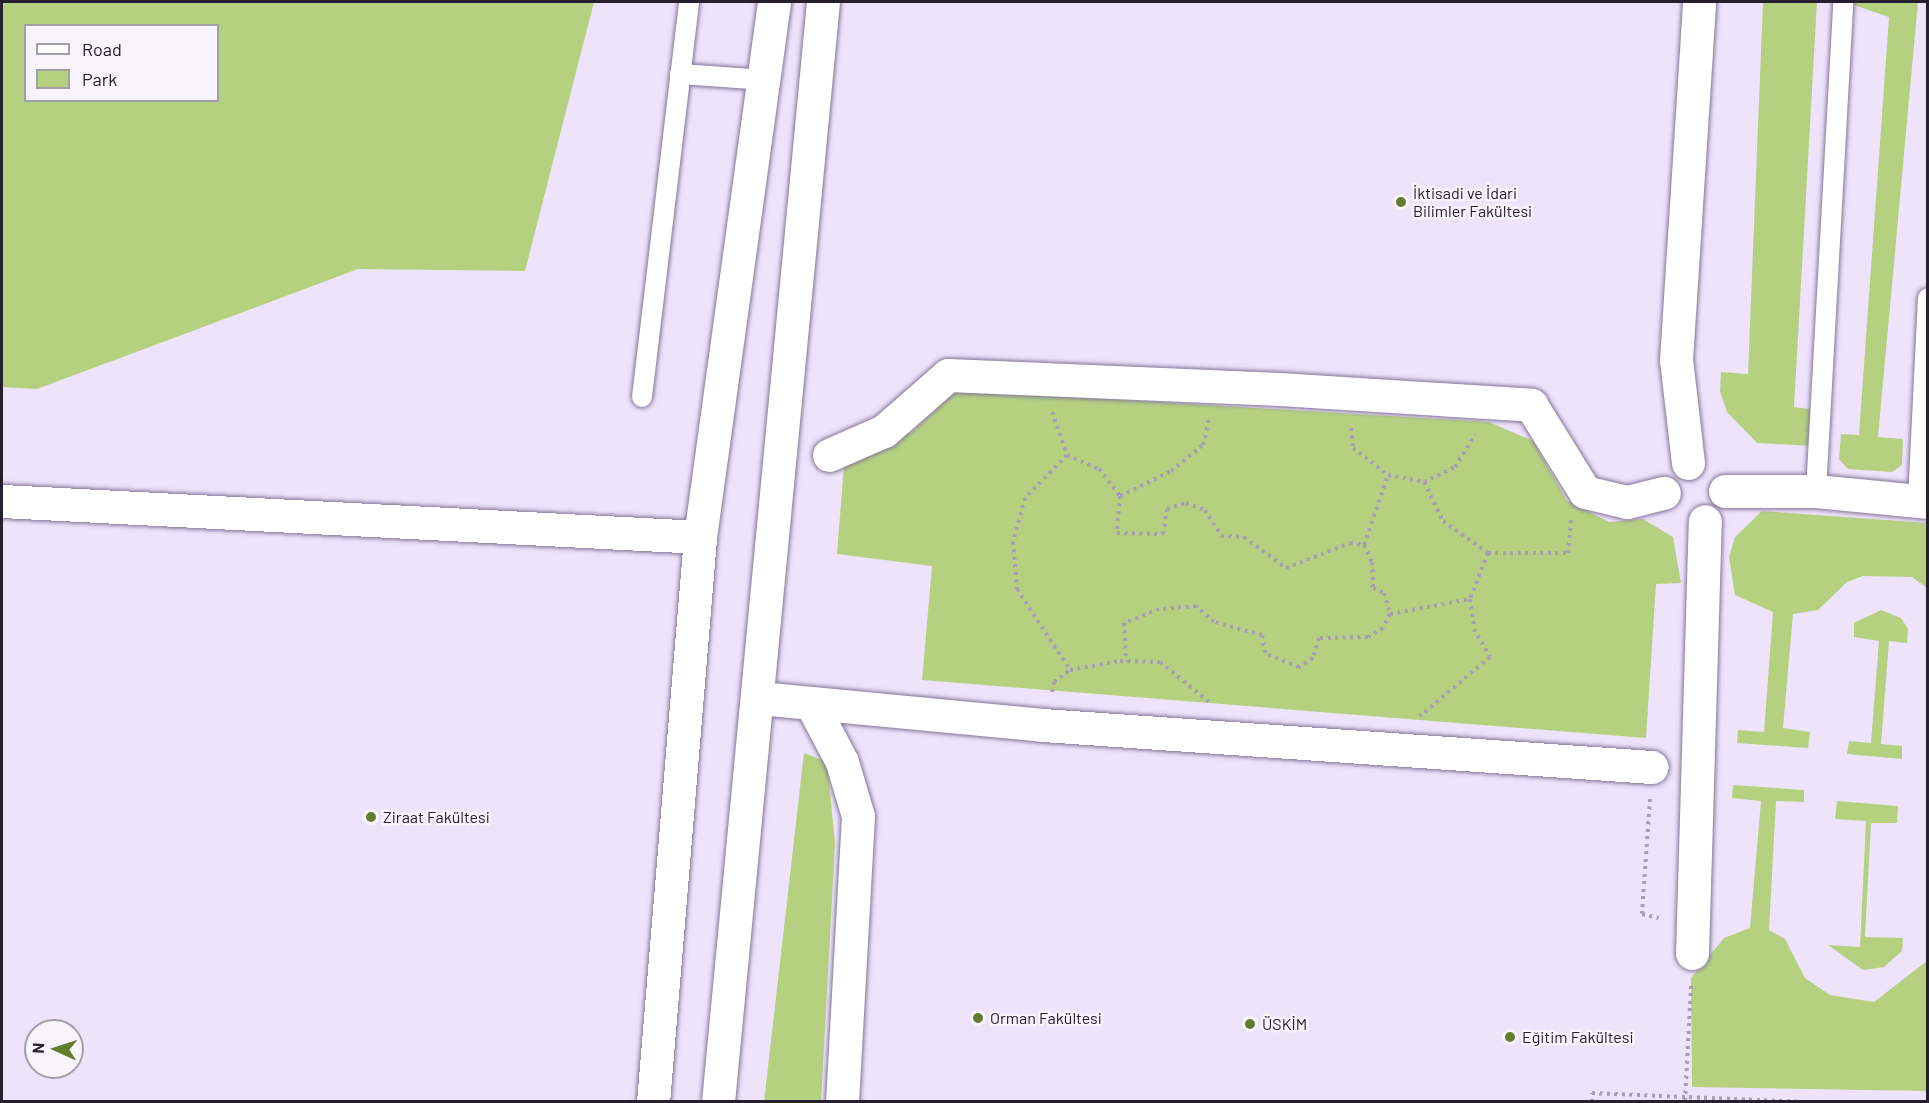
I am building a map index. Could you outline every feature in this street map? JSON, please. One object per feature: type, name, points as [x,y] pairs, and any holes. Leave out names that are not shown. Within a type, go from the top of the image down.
[{"type":"street","points":[[653,1101],[700,537],[766,80],[774,2]]},
{"type":"street","points":[[718,1101],[759,698],[823,2]]},
{"type":"street","points":[[1688,463],[1676,360],[1699,2]]},
{"type":"street","points":[[830,455],[884,431],[948,375],[1049,382],[1217,387],[1531,405],[1585,492],[1627,502],[1664,493]]},
{"type":"street","points":[[1688,463],[1717,470],[1725,491],[1722,508],[1705,521],[1683,521],[1664,493],[1673,471],[1688,463]]},
{"type":"street","points":[[1725,491],[1816,491],[1923,501]]},
{"type":"street","points":[[2,501],[700,537]]},
{"type":"street","points":[[1692,953],[1705,521]]},
{"type":"street","points":[[759,698],[812,705],[1043,725],[1652,767]]},
{"type":"street","points":[[812,705],[842,762],[858,816],[842,1101]]},
{"type":"lane","points":[[642,397],[689,2]]},
{"type":"lane","points":[[1816,491],[1843,2]]},
{"type":"lane","points":[[680,74],[766,80]]},
{"type":"lane","points":[[1923,501],[1928,298]]},
{"type":"path","points":[[1049,382],[1053,423],[1067,455],[1099,468],[1120,496],[1117,533],[1163,534],[1167,509],[1186,503],[1204,510],[1221,536],[1244,537],[1286,568],[1350,543],[1364,545]]},
{"type":"path","points":[[1120,496],[1171,471],[1203,445],[1217,387]]},
{"type":"path","points":[[1346,393],[1353,448],[1388,475],[1424,482],[1455,466],[1474,440],[1482,402]]},
{"type":"path","points":[[1067,455],[1025,498],[1013,542],[1017,589],[1070,670]]},
{"type":"path","points":[[1424,482],[1443,521],[1488,553],[1568,554],[1574,474]]},
{"type":"path","points":[[1126,662],[1124,623],[1159,609],[1196,606],[1222,625],[1262,634],[1265,653],[1299,667],[1313,658],[1319,638],[1368,637],[1383,628],[1390,614],[1384,593],[1372,588],[1372,562],[1364,545],[1388,475]]},
{"type":"path","points":[[1398,750],[1429,704],[1490,657],[1474,629],[1470,599],[1488,553]]},
{"type":"path","points":[[1390,614],[1470,599]]},
{"type":"path","points":[[1043,725],[1054,682],[1070,670],[1126,662],[1160,662],[1183,678],[1209,702],[1218,737]]},
{"type":"path","points":[[1592,1101],[1592,1093],[1804,1101]]},
{"type":"green space","points":[[2,2],[594,2],[525,271],[358,269],[37,389],[2,387]]},
{"type":"green space","points":[[1763,2],[1817,2],[1794,407],[1824,411],[1814,446],[1757,443],[1727,412],[1720,392],[1721,372],[1748,374]]},
{"type":"green space","points":[[1845,2],[1918,2],[1878,437],[1903,439],[1902,465],[1892,472],[1848,469],[1839,459],[1841,434],[1859,435],[1889,17]]},
{"type":"green space","points":[[958,390],[1489,422],[1533,441],[1567,501],[1609,522],[1643,519],[1673,537],[1681,583],[1656,584],[1646,738],[922,680],[932,566],[837,554],[844,465],[912,432]]},
{"type":"green space","points":[[1762,511],[1927,523],[1927,588],[1912,577],[1863,576],[1847,582],[1818,610],[1793,614],[1783,728],[1810,732],[1808,748],[1737,743],[1738,730],[1764,732],[1773,612],[1735,595],[1729,557],[1735,537]]},
{"type":"green space","points":[[1881,610],[1901,618],[1908,629],[1907,643],[1889,641],[1881,744],[1902,746],[1902,759],[1847,754],[1849,741],[1871,743],[1879,641],[1854,637],[1854,623]]},
{"type":"green space","points":[[804,753],[827,762],[835,843],[821,1101],[764,1102]]},
{"type":"green space","points":[[1733,785],[1804,790],[1804,802],[1776,801],[1769,930],[1785,939],[1805,978],[1830,995],[1874,1002],[1927,961],[1927,1091],[1692,1087],[1691,978],[1724,938],[1750,928],[1761,801],[1732,798]]},
{"type":"green space","points":[[1837,801],[1898,806],[1897,823],[1871,823],[1865,937],[1903,938],[1902,951],[1884,967],[1863,970],[1828,945],[1860,947],[1866,821],[1835,819]]},
{"type":"place","name":"İktisadi ve İdari Bilimler Fakültesi","points":[[1401,202]]},
{"type":"place","name":"Ziraat Fakültesi","points":[[371,817]]},
{"type":"place","name":"Orman Fakültesi","points":[[978,1018]]},
{"type":"place","name":"ÜSKİM","points":[[1250,1024]]},
{"type":"place","name":"Eğitim Fakültesi","points":[[1510,1037]]}]
